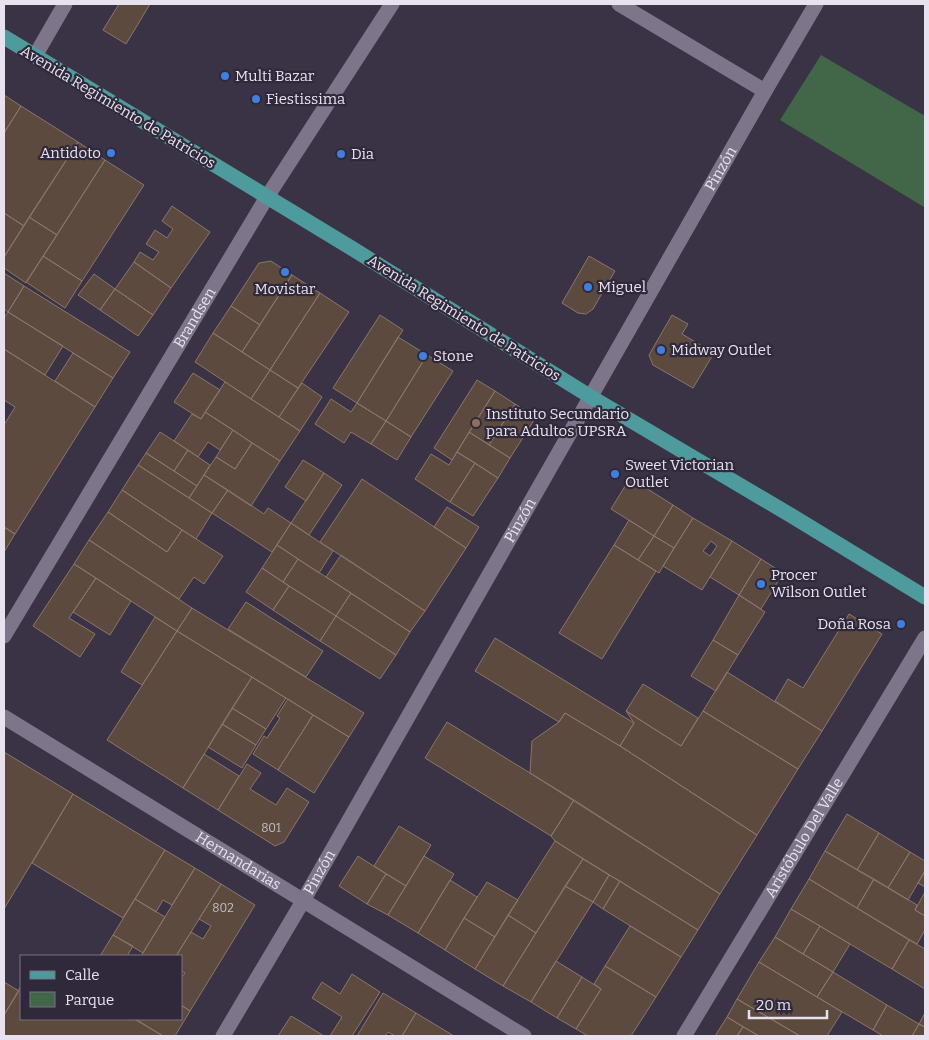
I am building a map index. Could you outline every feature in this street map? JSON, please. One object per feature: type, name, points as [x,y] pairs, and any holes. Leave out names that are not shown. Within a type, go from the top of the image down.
[{"type":"main road","name":"Avenida Regimiento de Patricios","points":[[4,37],[591,397],[792,516],[925,598]]},
{"type":"street","points":[[35,56],[65,4]]},
{"type":"street","name":"Brandsen","points":[[4,636],[267,197],[392,4]]},
{"type":"street","points":[[619,4],[765,91]]},
{"type":"street","name":"Pinzón","points":[[223,1036],[303,901],[816,4]]},
{"type":"street","name":"Aristóbulo Del Valle","points":[[684,1036],[925,638]]},
{"type":"street","name":"Hernandarias","points":[[4,717],[524,1036]]},
{"type":"green space","points":[[821,55],[925,116],[924,207],[780,120]]},
{"type":"building","points":[[119,4],[150,4],[126,44],[103,30]]},
{"type":"building","points":[[4,95],[21,106],[4,133]]},
{"type":"building","points":[[21,106],[78,142],[24,226],[4,213],[4,133]]},
{"type":"building","points":[[78,142],[105,160],[57,235],[29,217]]},
{"type":"building","points":[[105,160],[144,185],[82,281],[43,256]]},
{"type":"building","points":[[172,206],[210,232],[171,288],[134,262],[140,252],[153,260],[159,252],[146,244],[155,230],[167,238],[173,229],[162,221]]},
{"type":"building","points":[[4,213],[24,226],[4,257]]},
{"type":"building","points":[[29,217],[57,235],[26,283],[4,268],[4,257]]},
{"type":"building","points":[[43,256],[82,281],[65,308],[26,282]]},
{"type":"building","name":"Miguel","points":[[589,256],[615,271],[593,309],[586,314],[578,313],[562,303]]},
{"type":"building","points":[[271,261],[292,275],[260,325],[231,306],[259,263]]},
{"type":"building","points":[[134,262],[171,288],[153,315],[115,289]]},
{"type":"building","points":[[4,273],[24,286],[8,312],[4,309]]},
{"type":"building","points":[[94,274],[115,289],[100,310],[78,295]]},
{"type":"building","points":[[292,275],[320,293],[270,370],[242,352]]},
{"type":"building","points":[[24,286],[130,352],[113,378],[8,312]]},
{"type":"building","points":[[115,289],[153,315],[138,336],[100,310]]},
{"type":"building","points":[[320,293],[349,312],[298,388],[270,370]]},
{"type":"building","points":[[231,306],[260,325],[242,352],[213,333]]},
{"type":"building","points":[[8,312],[63,346],[45,375],[4,349],[4,318]]},
{"type":"building","points":[[380,315],[403,330],[357,403],[333,388]]},
{"type":"building","points":[[672,315],[688,324],[682,334],[714,353],[693,388],[653,365],[649,355]]},
{"type":"building","points":[[213,333],[270,370],[251,399],[195,362]]},
{"type":"building","points":[[398,337],[427,355],[386,421],[357,403]]},
{"type":"building","points":[[4,349],[95,407],[15,534],[4,527],[4,425],[15,407],[4,400]]},
{"type":"building","points":[[73,353],[113,378],[95,407],[55,381]]},
{"type":"building","points":[[427,355],[453,371],[411,437],[386,421]]},
{"type":"building","points":[[270,370],[298,388],[279,417],[251,399]]},
{"type":"building","points":[[193,373],[220,390],[201,419],[174,402]]},
{"type":"building","points":[[477,380],[495,391],[452,460],[434,448]]},
{"type":"building","points":[[225,382],[300,431],[280,461],[205,412]]},
{"type":"building","points":[[302,383],[322,397],[300,431],[279,417]]},
{"type":"building","points":[[495,391],[515,404],[489,445],[469,432]]},
{"type":"building","points":[[331,399],[351,412],[357,403],[386,421],[371,444],[351,432],[344,443],[315,424]]},
{"type":"building","points":[[515,404],[536,417],[510,458],[489,445]]},
{"type":"building","points":[[205,412],[233,430],[220,450],[208,442],[198,457],[174,441],[192,414],[201,419]]},
{"type":"building","points":[[386,421],[411,437],[397,460],[371,444]]},
{"type":"building","points":[[233,430],[252,443],[235,469],[216,457]]},
{"type":"building","points":[[160,432],[188,450],[174,471],[146,453]]},
{"type":"building","points":[[469,432],[510,458],[498,478],[457,452]]},
{"type":"building","points":[[252,443],[280,461],[251,506],[204,475],[216,457],[235,469]]},
{"type":"building","points":[[188,450],[210,465],[197,486],[174,471]]},
{"type":"building","points":[[457,452],[475,463],[450,502],[415,479],[431,454],[449,465]]},
{"type":"building","points":[[146,453],[197,486],[189,498],[138,465]]},
{"type":"building","points":[[303,460],[324,473],[306,501],[285,487]]},
{"type":"building","points":[[475,463],[498,478],[473,516],[450,502]]},
{"type":"building","points":[[138,465],[212,513],[196,539],[122,490]]},
{"type":"building","points":[[324,473],[342,485],[309,535],[291,523]]},
{"type":"building","points":[[204,475],[228,490],[212,513],[189,498]]},
{"type":"building","points":[[630,478],[673,505],[654,536],[611,509]]},
{"type":"building","points":[[362,479],[466,548],[425,611],[320,542]]},
{"type":"building","points":[[122,490],[182,530],[167,552],[108,512]]},
{"type":"building","points":[[228,490],[264,514],[268,508],[291,523],[272,552],[212,513]]},
{"type":"building","points":[[673,505],[693,518],[674,548],[654,536]]},
{"type":"building","points":[[447,507],[479,527],[466,548],[434,527]]},
{"type":"building","points":[[108,512],[167,552],[182,530],[223,556],[204,584],[194,577],[179,599],[89,540]]},
{"type":"building","points":[[693,518],[732,541],[702,590],[663,566]],"holes":[[[711,541],[717,546],[710,556],[703,551]]]},
{"type":"building","points":[[629,520],[654,536],[638,560],[614,545]]},
{"type":"building","points":[[291,523],[333,551],[319,573],[277,545]]},
{"type":"building","points":[[4,527],[15,534],[4,552]]},
{"type":"building","points":[[654,536],[674,548],[659,573],[638,560]]},
{"type":"building","points":[[89,540],[192,608],[177,631],[74,564]]},
{"type":"building","points":[[732,541],[761,559],[739,595],[710,577]]},
{"type":"building","points":[[277,545],[298,559],[283,582],[262,568]]},
{"type":"building","points":[[614,545],[656,571],[602,659],[559,633]]},
{"type":"building","points":[[341,555],[425,611],[410,632],[326,577]]},
{"type":"building","points":[[298,559],[351,593],[336,616],[283,582]]},
{"type":"building","name":"Procer Wilson Outlet","points":[[761,559],[783,573],[761,609],[739,595]]},
{"type":"building","points":[[74,564],[96,578],[69,618],[95,634],[80,657],[33,626]]},
{"type":"building","points":[[262,568],[289,586],[273,610],[246,592]]},
{"type":"building","points":[[96,578],[131,601],[110,635],[73,612]]},
{"type":"building","points":[[289,586],[336,616],[320,641],[273,610]]},
{"type":"building","points":[[351,593],[410,632],[396,655],[336,616]]},
{"type":"building","points":[[739,595],[765,612],[738,655],[713,640]]},
{"type":"building","points":[[246,602],[323,651],[306,677],[228,629]]},
{"type":"building","points":[[192,608],[364,713],[349,737],[177,631]]},
{"type":"building","points":[[849,614],[882,634],[822,731],[775,701],[788,679],[803,688]]},
{"type":"building","points":[[336,616],[396,655],[380,679],[320,641]]},
{"type":"building","points":[[155,617],[177,631],[142,685],[121,672]]},
{"type":"building","points":[[177,631],[252,677],[183,788],[107,740]]},
{"type":"building","points":[[495,638],[634,723],[620,746],[565,713],[559,722],[475,671]]},
{"type":"building","points":[[713,640],[738,655],[716,691],[691,676]]},
{"type":"building","points":[[727,672],[822,731],[798,769],[703,711]]},
{"type":"building","points":[[252,677],[286,698],[266,729],[232,708]]},
{"type":"building","points":[[643,684],[698,718],[681,746],[626,711]]},
{"type":"building","points":[[288,699],[313,715],[278,770],[253,754],[264,736],[267,738],[280,718],[277,716]]},
{"type":"building","points":[[232,708],[266,729],[256,745],[222,724]]},
{"type":"building","points":[[626,711],[681,746],[703,711],[798,769],[757,835],[620,746],[634,723]]},
{"type":"building","points":[[565,713],[620,746],[757,835],[720,894],[530,773],[532,741],[559,722]]},
{"type":"building","points":[[313,715],[349,737],[314,793],[278,770]]},
{"type":"building","points":[[447,722],[574,800],[551,836],[425,758]]},
{"type":"building","points":[[222,724],[256,745],[242,768],[208,747]]},
{"type":"building","points":[[4,752],[73,794],[4,909]]},
{"type":"building","points":[[204,754],[239,776],[218,810],[183,788]]},
{"type":"building","points":[[247,764],[261,773],[250,789],[276,805],[287,788],[309,802],[284,842],[275,846],[218,810]]},
{"type":"building","points":[[73,794],[165,850],[123,918],[32,863]]},
{"type":"building","points":[[574,800],[720,894],[698,930],[555,841],[551,836]]},
{"type":"building","points":[[847,814],[879,833],[857,870],[825,851]]},
{"type":"building","points":[[399,826],[431,845],[406,886],[374,866]]},
{"type":"building","points":[[879,833],[910,852],[888,888],[857,870]]},
{"type":"building","points":[[555,841],[583,859],[536,933],[508,915]]},
{"type":"building","points":[[165,850],[195,868],[172,905],[163,900],[156,912],[135,899]]},
{"type":"building","points":[[825,851],[874,879],[857,908],[809,879]]},
{"type":"building","points":[[910,852],[925,861],[925,871],[908,900],[888,888]]},
{"type":"building","points":[[358,856],[386,874],[367,904],[339,886]]},
{"type":"building","points":[[424,856],[454,874],[418,933],[388,915]]},
{"type":"building","points":[[583,859],[609,875],[593,902],[565,886]]},
{"type":"building","points":[[195,868],[221,884],[177,955],[142,955]]},
{"type":"building","points":[[925,871],[925,887],[918,883]]},
{"type":"building","points":[[386,874],[406,886],[388,915],[367,904]]},
{"type":"building","points":[[609,875],[620,881],[603,909],[593,902]]},
{"type":"building","points":[[809,879],[909,940],[892,969],[791,909]]},
{"type":"building","points":[[874,879],[917,905],[915,910],[925,916],[925,930],[917,944],[857,908]]},
{"type":"building","points":[[450,880],[477,897],[445,950],[418,933]]},
{"type":"building","points":[[620,881],[698,930],[681,957],[603,909]]},
{"type":"building","points":[[487,882],[518,900],[495,937],[464,918]]},
{"type":"building","points":[[221,884],[255,905],[190,1011],[182,1006],[182,977],[185,973],[182,972],[182,955],[177,955],[191,932],[203,939],[211,926],[199,919]]},
{"type":"building","points":[[565,886],[593,902],[531,1002],[503,986]]},
{"type":"building","points":[[925,892],[925,916],[915,910]]},
{"type":"building","points":[[135,899],[165,917],[143,953],[113,935]]},
{"type":"building","points":[[791,909],[820,926],[803,954],[775,937]]},
{"type":"building","points":[[508,915],[536,933],[503,986],[475,969]]},
{"type":"building","points":[[464,918],[495,937],[475,969],[445,950]]},
{"type":"building","points":[[630,926],[681,957],[656,997],[605,966]]},
{"type":"building","points":[[820,926],[850,944],[833,972],[803,954]]},
{"type":"building","points":[[113,935],[133,946],[128,955],[101,955]]},
{"type":"building","points":[[775,937],[833,972],[817,997],[759,962]]},
{"type":"building","points":[[909,940],[925,949],[925,989],[892,969]]},
{"type":"building","points":[[556,961],[582,977],[557,1018],[531,1002]]},
{"type":"building","points":[[759,962],[842,1012],[827,1036],[800,1036],[737,999]]},
{"type":"building","points":[[605,966],[656,997],[631,1036],[588,1036],[576,1029],[601,989],[594,984]]},
{"type":"building","points":[[833,972],[887,1005],[873,1030],[817,997]]},
{"type":"building","points":[[352,974],[380,992],[352,1036],[330,1036],[342,1017],[312,998],[322,982],[340,994]]},
{"type":"building","points":[[582,977],[601,989],[576,1029],[557,1018]]},
{"type":"building","points":[[4,982],[19,991],[4,1015]]},
{"type":"building","points":[[20,988],[20,1020],[136,1020],[163,1036],[4,1036],[4,1015]]},
{"type":"building","points":[[383,993],[416,1013],[402,1036],[395,1036],[388,1032],[385,1036],[357,1036]]},
{"type":"building","points":[[737,999],[800,1036],[759,1036],[727,1017]]},
{"type":"building","points":[[887,1005],[919,1024],[912,1036],[883,1036],[873,1030]]},
{"type":"building","points":[[182,1006],[190,1011],[175,1036],[163,1036],[137,1020],[182,1020]]},
{"type":"building","points":[[416,1013],[454,1036],[402,1036]]},
{"type":"building","points":[[925,1013],[925,1027],[919,1024]]},
{"type":"building","points":[[291,1016],[298,1020],[324,1036],[278,1036]]},
{"type":"building","points":[[727,1017],[743,1027],[737,1036],[715,1036]]},
{"type":"building","points":[[919,1024],[925,1027],[925,1036],[912,1036]]},
{"type":"building","points":[[743,1027],[759,1036],[737,1036]]},
{"type":"place","name":"Multi Bazar","points":[[225,76]]},
{"type":"place","name":"Fiestissima","points":[[256,99]]},
{"type":"place","name":"Antidoto","points":[[111,153]]},
{"type":"place","name":"Dia","points":[[341,154]]},
{"type":"place","name":"Movistar","points":[[285,272]]},
{"type":"place","name":"Miguel","points":[[588,287]]},
{"type":"place","name":"Midway Outlet","points":[[661,350]]},
{"type":"place","name":"Stone","points":[[423,356]]},
{"type":"place","name":"Instituto Secundario para Adultos UPSRA","points":[[476,423]]},
{"type":"place","name":"Sweet Victorian Outlet","points":[[615,474]]},
{"type":"place","name":"Procer Wilson Outlet","points":[[761,584]]},
{"type":"place","name":"Doña Rosa","points":[[901,624]]}]
